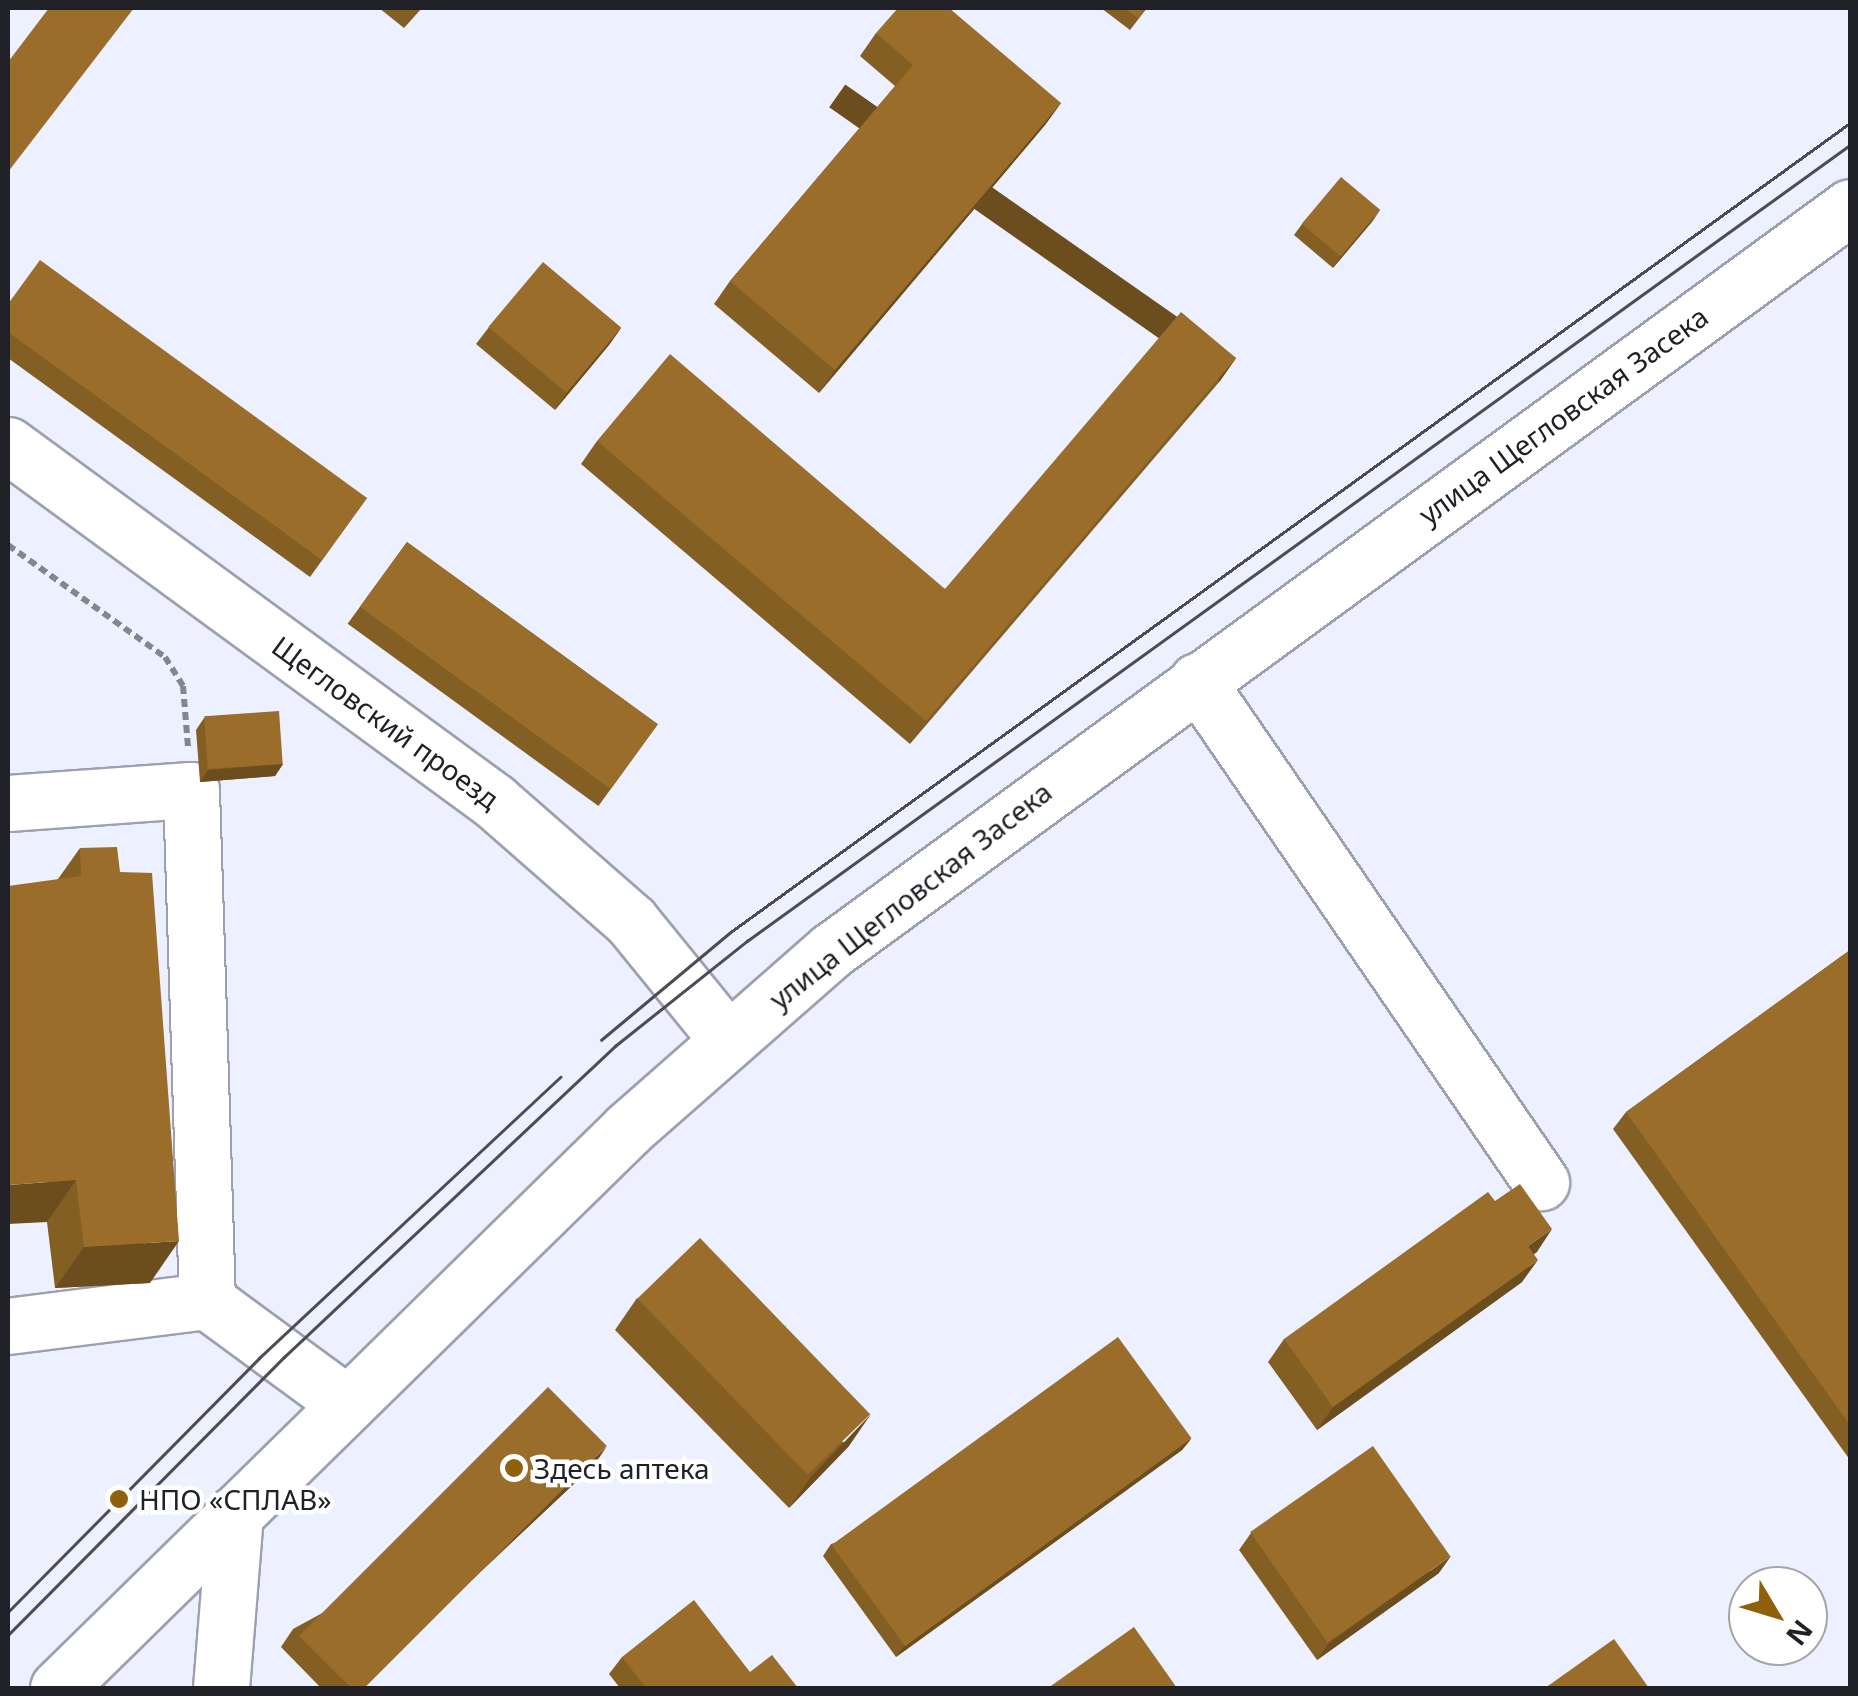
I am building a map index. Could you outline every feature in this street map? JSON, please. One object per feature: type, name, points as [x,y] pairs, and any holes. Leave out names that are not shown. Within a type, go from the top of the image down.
[{"type":"street","name":"улица Щегловская Засека","points":[[58,1688],[346,1404],[727,1039],[846,938],[1850,206]]},
{"type":"street","name":"Щегловский проезд","points":[[8,445],[494,801],[631,921],[727,1039]]},
{"type":"street","points":[[1197,681],[1540,1182]]},
{"type":"street","points":[[8,803],[192,790],[207,1300]]},
{"type":"street","points":[[8,1326],[207,1300],[346,1404]]},
{"type":"street","points":[[221,1688],[235,1514]]},
{"type":"path","points":[[8,544],[165,657],[183,686],[192,790]]},
{"type":"building","points":[[49,8],[134,8],[8,172],[8,62]]},
{"type":"building","points":[[898,8],[949,8],[1061,103],[835,370],[730,281],[913,65],[876,33]]},
{"type":"building","points":[[1124,8],[1146,8],[1138,18]]},
{"type":"building","points":[[1341,177],[1380,210],[1341,257],[1302,224]]},
{"type":"building","points":[[40,260],[367,498],[322,560],[8,332],[8,304]]},
{"type":"building","points":[[543,262],[621,328],[566,393],[488,327]]},
{"type":"building","points":[[1181,312],[1236,358],[926,721],[597,441],[670,354],[945,589]]},
{"type":"building","points":[[407,542],[658,724],[611,789],[360,607]]},
{"type":"building","points":[[279,711],[283,764],[208,769],[204,716]]},
{"type":"building","points":[[117,847],[120,872],[152,873],[179,1241],[84,1247],[76,1180],[8,1185],[8,886],[81,876],[80,848]]},
{"type":"building","points":[[1850,950],[1850,1425],[1626,1112]]},
{"type":"building","points":[[1520,1184],[1552,1229],[1528,1246],[1538,1260],[1333,1407],[1284,1339],[1488,1192],[1495,1201]]},
{"type":"building","points":[[700,1238],[870,1414],[808,1475],[637,1298]]},
{"type":"building","points":[[1118,1337],[1191,1438],[905,1646],[832,1545]]},
{"type":"building","points":[[548,1387],[607,1446],[364,1688],[351,1688],[299,1636]]},
{"type":"building","points":[[1373,1446],[1450,1557],[1328,1643],[1250,1532]]},
{"type":"building","points":[[694,1600],[750,1672],[772,1655],[798,1688],[646,1688],[622,1657]]},
{"type":"building","points":[[1134,1627],[1177,1688],[1048,1688]]},
{"type":"building","points":[[1614,1639],[1649,1688],[1545,1688]]},
{"type":"tram line","points":[[601,1040],[732,931],[1850,123]]},
{"type":"tram line","points":[[8,1635],[284,1357],[615,1046],[747,941],[1850,145]]},
{"type":"tram line","points":[[8,1612],[259,1358],[560,1077]]},
{"type":"place","name":"Здесь аптека","points":[[514,1468]]},
{"type":"place","name":"НПО «СПЛАВ»","points":[[119,1499]]}]
